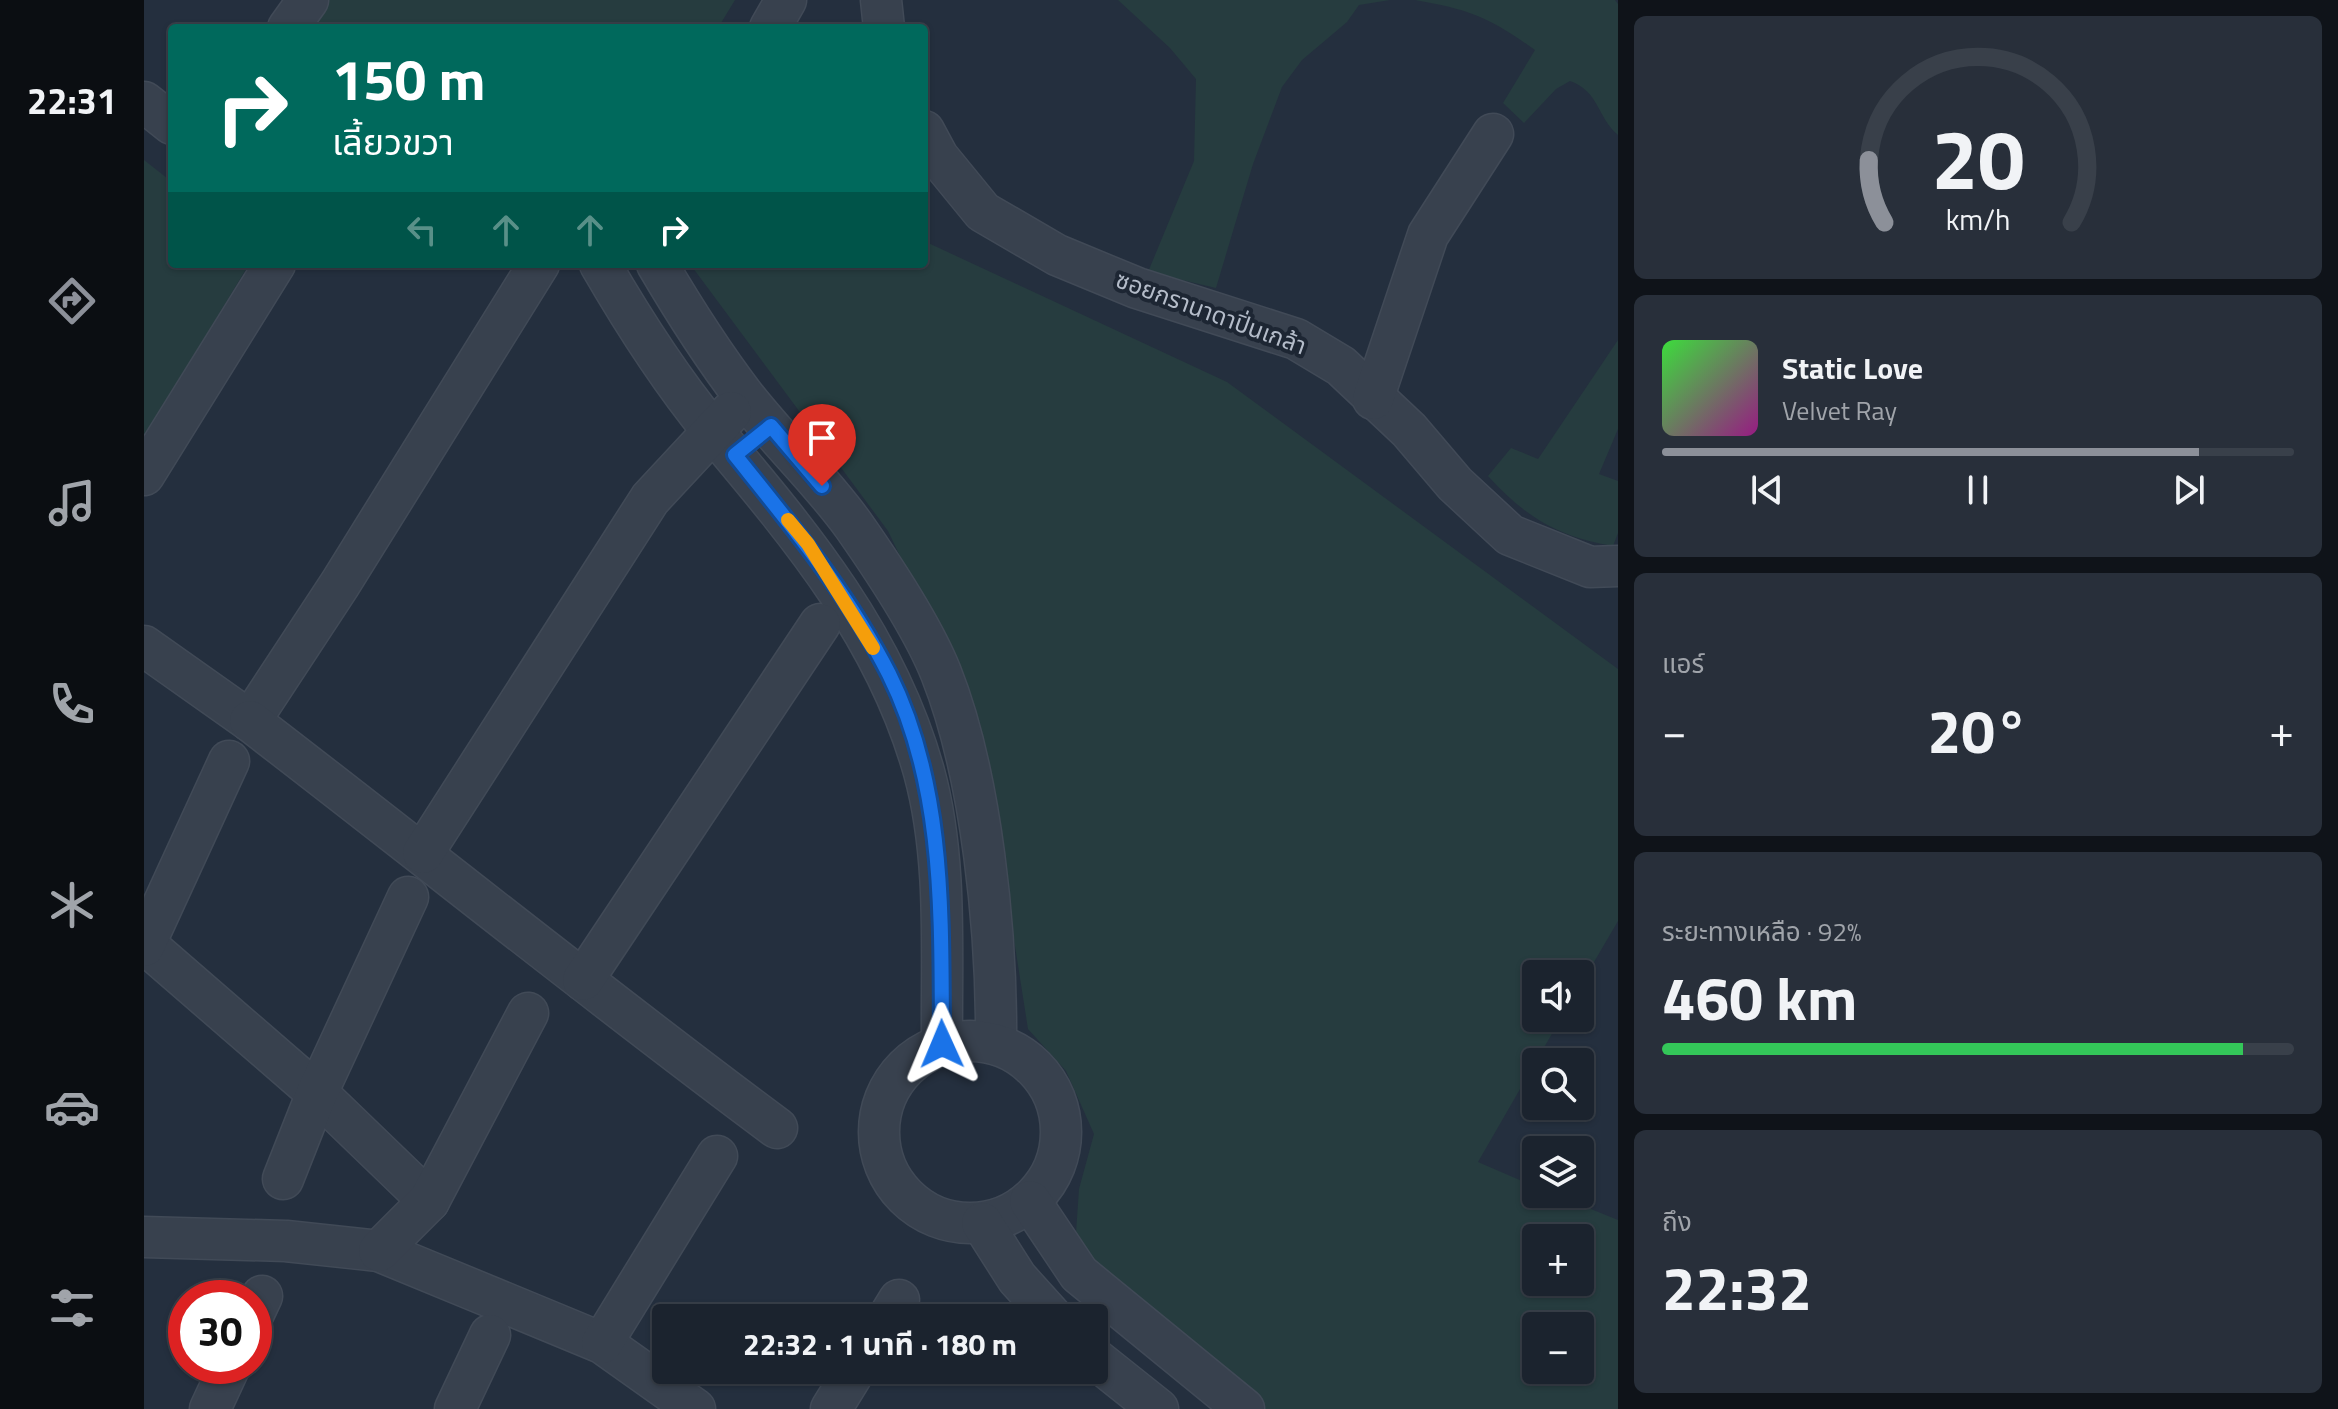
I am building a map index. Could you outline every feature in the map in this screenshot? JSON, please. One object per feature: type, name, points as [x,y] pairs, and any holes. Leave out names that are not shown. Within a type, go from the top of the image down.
[{"type":"street","points":[[291,24],[308,0]]},
{"type":"street","points":[[772,24],[786,0]]},
{"type":"street","points":[[881,0],[884,24]]},
{"type":"street","points":[[144,102],[168,121]]},
{"type":"street","points":[[1373,399],[1428,235],[1493,134]]},
{"type":"street","name":"ซอยกรานาดาปิ่นเกล้า","points":[[928,138],[938,157],[983,212],[1057,255],[1137,288],[1296,339],[1341,366],[1409,430],[1455,484],[1510,535],[1590,567],[1618,566]]},
{"type":"street","points":[[144,475],[273,268]]},
{"type":"street","points":[[250,721],[340,584],[537,268]]},
{"type":"street","points":[[602,268],[623,305],[724,442],[808,544],[889,675],[924,774],[937,854],[942,918],[942,1044]]},
{"type":"street","points":[[659,268],[688,317],[758,412],[854,526],[940,671],[967,755],[980,840],[997,987],[996,1044]]},
{"type":"street","points":[[423,853],[650,499],[758,412]]},
{"type":"street","points":[[583,980],[820,624]]},
{"type":"street","points":[[144,646],[250,721],[777,1128]]},
{"type":"street","points":[[229,761],[144,945],[317,1093],[429,1201]]},
{"type":"street","points":[[283,1179],[317,1093],[408,897]]},
{"type":"street","points":[[379,1251],[429,1201],[528,1013]]},
{"type":"street","points":[[969,1040],[996,1044],[1030,1062],[1053,1093],[1062,1131],[1054,1170],[1030,1201],[1008,1215],[982,1223],[943,1220],[909,1202],[886,1171],[878,1133],[885,1095],[908,1064],[942,1044],[969,1040]]},
{"type":"street","points":[[602,1343],[717,1156]]},
{"type":"street","points":[[1030,1201],[1079,1274],[1244,1409]]},
{"type":"street","points":[[982,1223],[1017,1278],[1040,1304]]},
{"type":"street","points":[[144,1237],[286,1241],[379,1251],[602,1343],[695,1409]]},
{"type":"street","points":[[455,1409],[490,1335]]},
{"type":"street","points":[[1108,1369],[1158,1409]]},
{"type":"street","points":[[210,1409],[222,1384]]},
{"type":"street","points":[[831,1409],[846,1384]]},
{"type":"green space","points":[[329,0],[735,0],[720,24],[312,24]]},
{"type":"green space","points":[[1118,0],[1390,0],[1359,5],[1347,22],[1302,60],[1282,87],[1253,164],[1216,288],[1148,272],[1194,161],[1196,79],[1170,48]]},
{"type":"green space","points":[[1415,0],[1615,0],[1618,4],[1618,135],[1587,91],[1570,81],[1556,89],[1524,123],[1503,103],[1535,50],[1479,16]]},
{"type":"green space","points":[[144,160],[168,179],[168,268],[247,268],[144,439]]},
{"type":"green space","points":[[928,243],[1227,382],[1618,669],[1618,921],[1594,962],[1522,960],[1522,1032],[1553,1032],[1544,1048],[1522,1048],[1522,1086],[1478,1162],[1522,1181],[1522,1208],[1588,1208],[1618,1220],[1618,1409],[1265,1409],[1103,1273],[1076,1233],[1079,1189],[1094,1134],[1066,1071],[1028,1029],[980,723],[888,531],[693,268],[928,268]]},
{"type":"green space","points":[[1618,340],[1618,429],[1599,474],[1618,481],[1618,533],[1613,546],[1576,537],[1544,523],[1516,503],[1488,476],[1511,448],[1538,459]]},
{"type":"slow traffic","points":[[788,520],[808,544],[873,648]]},
{"type":"route","points":[[822,486],[771,426],[735,455],[808,544],[844,599],[889,675],[916,749],[924,774],[937,854],[942,918],[942,1044]]}]
